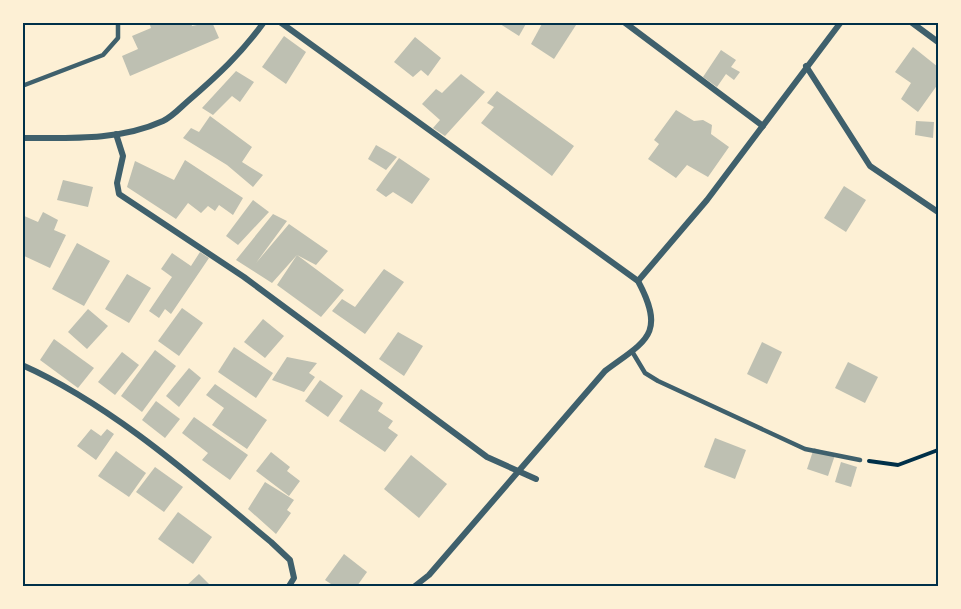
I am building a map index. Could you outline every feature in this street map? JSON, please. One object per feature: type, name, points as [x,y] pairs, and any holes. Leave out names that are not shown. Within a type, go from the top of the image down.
[{"type":"street","points":[[22,138],[79,139],[116,134],[164,121],[219,75],[247,46],[264,22]]},
{"type":"street","points":[[280,22],[638,281],[650,306],[651,320],[647,335],[633,353],[605,371],[429,575],[415,586]]},
{"type":"street","points":[[624,22],[763,126]]},
{"type":"street","points":[[638,281],[707,200],[841,22]]},
{"type":"street","points":[[911,22],[939,42]]},
{"type":"street","points":[[806,66],[870,165],[939,212]]},
{"type":"street","points":[[116,134],[123,156],[117,183],[119,194],[244,277],[481,453],[536,479]]},
{"type":"street","points":[[22,364],[58,381],[126,426],[253,527],[290,560],[294,578],[289,586]]},
{"type":"lane","points":[[22,86],[104,55],[118,38],[118,22]]},
{"type":"lane","points":[[633,353],[645,373],[658,381],[805,449],[860,460]]},
{"type":"path","points":[[860,460],[897,465],[939,450]]},
{"type":"building","points":[[149,22],[191,22],[192,26],[212,22],[219,38],[130,76],[122,56],[138,49],[132,36],[151,28]]},
{"type":"building","points":[[497,22],[527,22],[519,36]]},
{"type":"building","points":[[543,22],[576,25],[554,59],[531,44]]},
{"type":"building","points":[[284,36],[306,52],[286,84],[262,67]]},
{"type":"building","points":[[415,37],[441,58],[428,76],[421,70],[413,77],[394,62]]},
{"type":"building","points":[[913,47],[938,67],[938,84],[918,112],[901,99],[911,83],[895,72]]},
{"type":"building","points":[[721,50],[736,60],[731,67],[740,72],[734,80],[726,74],[717,87],[703,77]]},
{"type":"building","points":[[236,71],[254,82],[240,102],[232,96],[213,115],[202,108]]},
{"type":"building","points":[[461,74],[485,92],[445,136],[433,128],[440,120],[422,104],[436,89],[442,93]]},
{"type":"building","points":[[497,91],[574,146],[552,176],[481,123],[494,107],[487,103]]},
{"type":"building","points":[[676,110],[694,121],[703,120],[712,125],[711,134],[729,147],[708,177],[687,165],[676,178],[648,159],[659,144],[654,140]]},
{"type":"building","points":[[210,116],[252,147],[242,162],[263,175],[253,187],[227,165],[183,138],[191,128],[199,132]]},
{"type":"building","points":[[916,121],[934,122],[933,138],[915,135]]},
{"type":"building","points":[[376,145],[397,157],[386,170],[368,159]]},
{"type":"building","points":[[399,158],[430,179],[412,204],[393,192],[386,197],[376,190]]},
{"type":"building","points":[[185,160],[243,198],[233,215],[219,205],[215,211],[208,206],[201,213],[188,203],[176,219],[127,187],[135,161],[174,180]]},
{"type":"building","points":[[63,180],[93,187],[88,207],[57,200]]},
{"type":"building","points":[[844,186],[866,200],[846,232],[824,218]]},
{"type":"building","points":[[253,200],[269,212],[238,245],[226,236]]},
{"type":"building","points":[[43,212],[58,220],[54,230],[66,235],[50,268],[22,255],[22,215],[38,222]]},
{"type":"building","points":[[273,214],[287,221],[256,263],[289,224],[328,251],[316,265],[297,255],[272,283],[236,260]]},
{"type":"building","points":[[77,243],[110,261],[84,306],[52,289]]},
{"type":"building","points":[[200,252],[209,258],[171,314],[165,309],[159,318],[149,311],[172,277],[161,269],[172,253],[191,266]]},
{"type":"building","points":[[297,255],[344,290],[321,317],[277,285]]},
{"type":"building","points":[[384,269],[404,282],[365,334],[332,311],[342,299],[355,307]]},
{"type":"building","points":[[127,274],[151,288],[129,323],[105,309]]},
{"type":"building","points":[[182,308],[203,323],[179,356],[158,341]]},
{"type":"building","points":[[88,309],[108,326],[87,349],[68,332]]},
{"type":"building","points":[[263,319],[284,336],[265,358],[244,342]]},
{"type":"building","points":[[398,332],[423,346],[404,376],[379,359]]},
{"type":"building","points":[[54,339],[94,368],[78,388],[40,360]]},
{"type":"building","points":[[762,342],[782,352],[767,384],[747,374]]},
{"type":"building","points":[[234,347],[273,373],[256,398],[218,372]]},
{"type":"building","points":[[155,350],[176,366],[142,412],[121,396]]},
{"type":"building","points":[[122,352],[139,365],[115,395],[98,382]]},
{"type":"building","points":[[287,357],[317,363],[309,373],[315,377],[304,392],[272,380]]},
{"type":"building","points":[[848,362],[878,377],[865,403],[835,388]]},
{"type":"building","points":[[189,368],[201,378],[179,407],[166,396]]},
{"type":"building","points":[[320,380],[343,396],[328,417],[305,401]]},
{"type":"building","points":[[215,384],[267,420],[247,449],[212,425],[224,408],[206,395]]},
{"type":"building","points":[[361,389],[383,403],[378,411],[393,421],[388,428],[398,435],[385,452],[339,421]]},
{"type":"building","points":[[156,401],[180,419],[165,438],[142,420]]},
{"type":"building","points":[[194,417],[248,455],[230,480],[202,460],[208,453],[182,433]]},
{"type":"building","points":[[91,429],[101,436],[107,429],[114,434],[96,460],[77,446]]},
{"type":"building","points":[[715,438],[746,450],[735,479],[704,467]]},
{"type":"building","points":[[814,448],[835,455],[828,476],[807,469]]},
{"type":"building","points":[[116,451],[146,473],[129,497],[98,476]]},
{"type":"building","points":[[271,452],[290,467],[287,471],[300,481],[289,496],[256,471]]},
{"type":"building","points":[[411,455],[447,484],[419,518],[384,489]]},
{"type":"building","points":[[841,462],[857,467],[851,487],[835,482]]},
{"type":"building","points":[[155,467],[183,487],[164,512],[136,492]]},
{"type":"building","points":[[265,482],[294,500],[287,510],[291,513],[276,534],[248,509]]},
{"type":"building","points":[[178,512],[212,537],[193,564],[158,539]]},
{"type":"building","points":[[344,554],[367,572],[357,586],[334,586],[325,580]]},
{"type":"building","points":[[199,574],[211,586],[186,586]]}]
